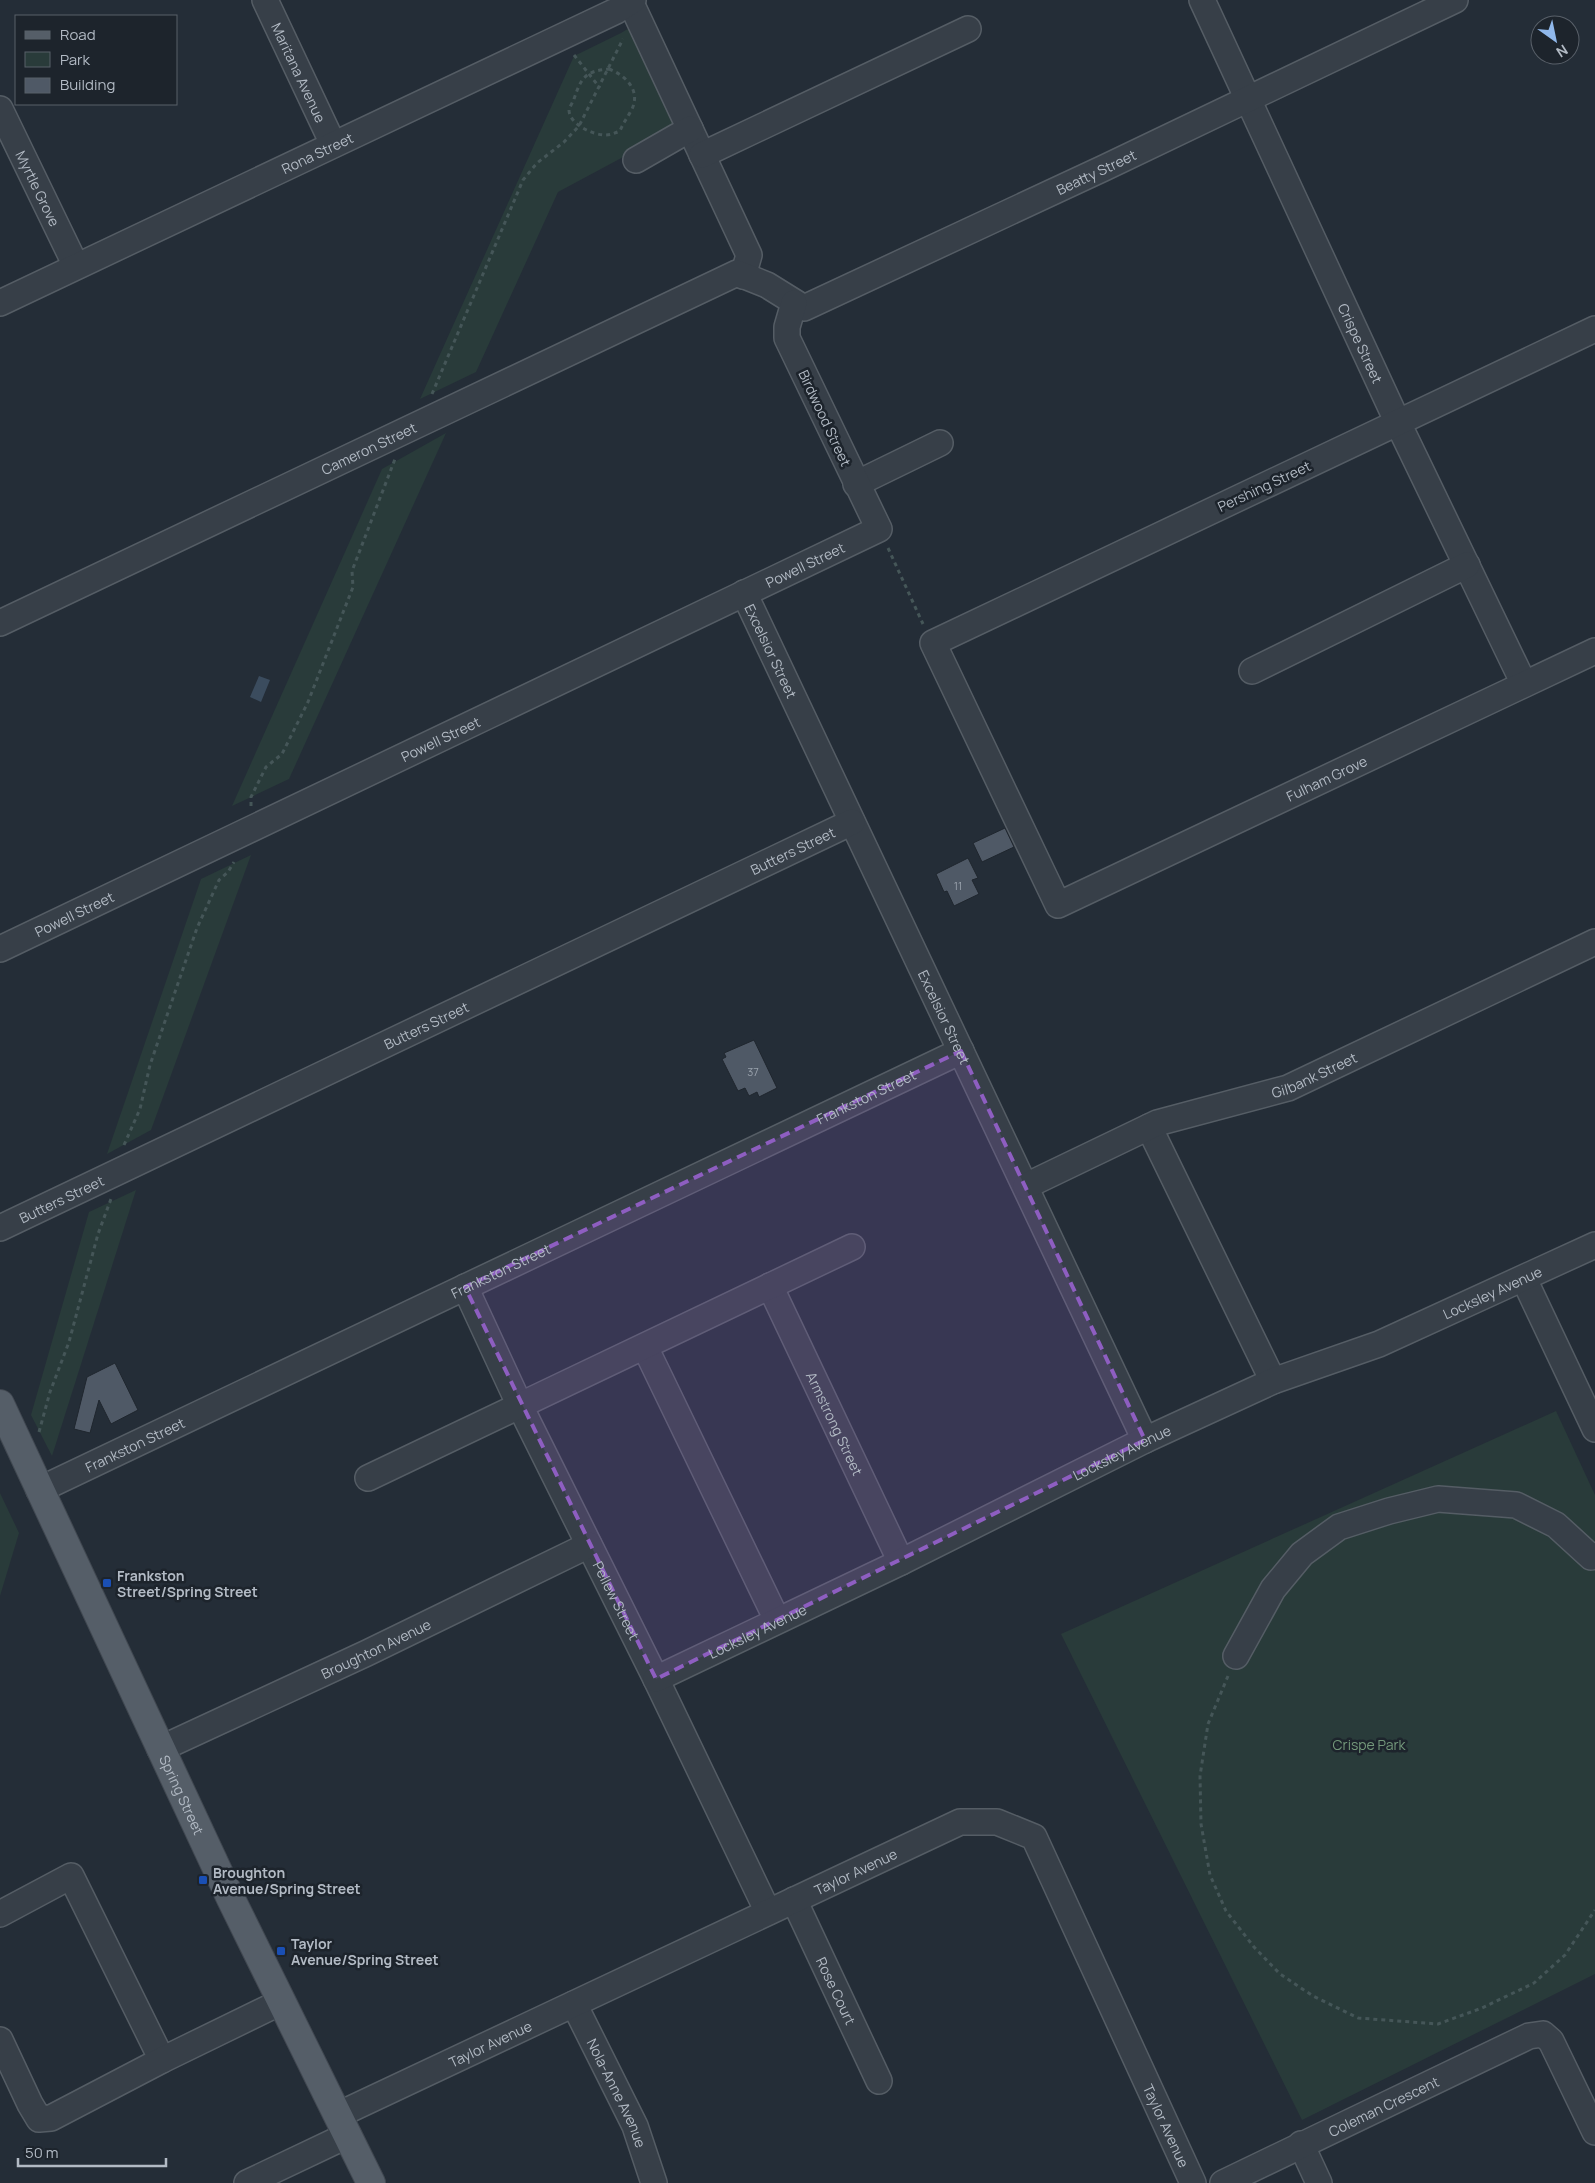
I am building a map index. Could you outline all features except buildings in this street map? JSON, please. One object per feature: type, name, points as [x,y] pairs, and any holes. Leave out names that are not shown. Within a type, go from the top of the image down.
[{"type":"main road","name":"Spring Street","points":[[0,1404],[160,1749],[281,2002],[371,2183]]},
{"type":"street","name":"Maritana Avenue","points":[[265,0],[333,144]]},
{"type":"street","name":"Crispe Street","points":[[1202,0],[1398,423],[1524,684]]},
{"type":"street","name":"Beatty Street","points":[[794,303],[804,308],[1455,0]]},
{"type":"street","name":"Rona Street","points":[[0,303],[632,1]]},
{"type":"street","points":[[632,1],[749,255],[740,274],[768,285],[794,303]]},
{"type":"street","points":[[702,155],[968,29]]},
{"type":"street","name":"Myrtle Grove","points":[[0,110],[76,266]]},
{"type":"street","points":[[636,160],[690,129]]},
{"type":"street","name":"Cameron Street","points":[[0,623],[740,274]]},
{"type":"street","name":"Birdwood Street","points":[[794,303],[786,327],[787,338],[879,529]]},
{"type":"street","name":"Pershing Street","points":[[933,643],[1595,329]]},
{"type":"street","points":[[856,484],[940,444]]},
{"type":"street","name":"Powell Street","points":[[0,949],[879,529]]},
{"type":"street","points":[[1252,671],[1467,565]]},
{"type":"street","name":"Excelsior Street","points":[[744,593],[1145,1440]]},
{"type":"street","name":"Fulham Grove","points":[[933,643],[1058,905],[1595,651]]},
{"type":"street","name":"Butters Street","points":[[0,1228],[852,822]]},
{"type":"street","name":"Gilbank Street","points":[[1026,1186],[1149,1127],[1288,1088],[1595,942]]},
{"type":"street","name":"Frankston Street","points":[[40,1490],[961,1051]]},
{"type":"street","points":[[1149,1127],[1273,1381]]},
{"type":"street","name":"Locksley Avenue","points":[[656,1679],[901,1562],[1145,1440],[1273,1381],[1379,1344],[1595,1245]]},
{"type":"street","points":[[368,1478],[852,1247]]},
{"type":"street","points":[[1524,1278],[1595,1429]]},
{"type":"street","name":"Armstrong Street","points":[[770,1286],[901,1562]]},
{"type":"street","name":"Pellew Street","points":[[465,1287],[520,1406],[656,1679],[768,1912]]},
{"type":"street","points":[[645,1347],[778,1620]]},
{"type":"street","points":[[1236,1656],[1273,1589],[1302,1554],[1339,1527],[1389,1511],[1438,1499],[1516,1505],[1556,1525],[1591,1557],[1595,1556]]},
{"type":"street","name":"Broughton Avenue","points":[[160,1749],[366,1653],[589,1545]]},
{"type":"street","name":"Taylor Avenue","points":[[247,2183],[343,2125],[574,2004],[960,1822],[997,1822],[1034,1837],[1193,2183]]},
{"type":"street","points":[[0,1914],[71,1876],[162,2060]]},
{"type":"street","name":"Rose Court","points":[[794,1900],[879,2081]]},
{"type":"street","points":[[0,2040],[39,2119],[51,2118],[162,2060],[281,2002]]},
{"type":"street","name":"Nola-Anne Avenue","points":[[574,2004],[635,2126],[654,2183]]},
{"type":"street","name":"Coleman Crescent","points":[[1223,2183],[1529,2036],[1543,2034],[1551,2041],[1595,2132]]},
{"type":"street","points":[[1301,2144],[1319,2183]]},
{"type":"path","points":[[430,397],[523,180],[537,163],[564,142],[580,126],[624,40],[621,33]]},
{"type":"path","points":[[573,54],[600,88]]},
{"type":"path","points":[[609,69],[620,73],[630,83],[634,95],[632,108],[624,120],[620,131],[613,134],[596,134],[580,126],[572,118],[569,110],[577,88],[583,78],[589,73],[609,69]]},
{"type":"path","points":[[124,1148],[140,1110],[150,1065],[197,928],[219,880],[235,863],[229,850],[251,817],[251,797],[266,767],[282,754],[308,702],[353,587],[352,571],[395,458]]},
{"type":"path","points":[[879,529],[933,643]]},
{"type":"path","points":[[37,1436],[50,1392],[69,1342],[98,1234],[111,1199]]},
{"type":"path","points":[[1236,1656],[1208,1724],[1200,1776],[1201,1824],[1210,1875],[1226,1911],[1254,1947],[1280,1974],[1313,1996],[1358,2018],[1438,2024],[1482,2008],[1534,1983],[1565,1955],[1595,1910]]},
{"type":"highlighted area","points":[[961,1051],[1145,1440],[656,1679],[465,1287]]},
{"type":"green space","points":[[634,25],[681,126],[558,192],[476,372],[420,399],[574,56]]},
{"type":"green space","points":[[446,433],[289,779],[232,806],[382,469]]},
{"type":"green space","points":[[251,855],[151,1130],[107,1154],[201,879]]},
{"type":"green space","points":[[136,1190],[52,1456],[31,1415],[89,1212]]},
{"type":"green space","name":"Crispe Park","points":[[1556,1411],[1595,1495],[1595,1974],[1302,2120],[1061,1634]]},
{"type":"green space","points":[[0,1493],[19,1533],[0,1596]]},
{"type":"water","points":[[259,676],[270,680],[261,702],[250,697]]},
{"type":"place","name":"Frankston Street/Spring Street","points":[[107,1583]]},
{"type":"place","name":"Broughton Avenue/Spring Street","points":[[203,1880]]},
{"type":"place","name":"Taylor Avenue/Spring Street","points":[[281,1951]]}]
